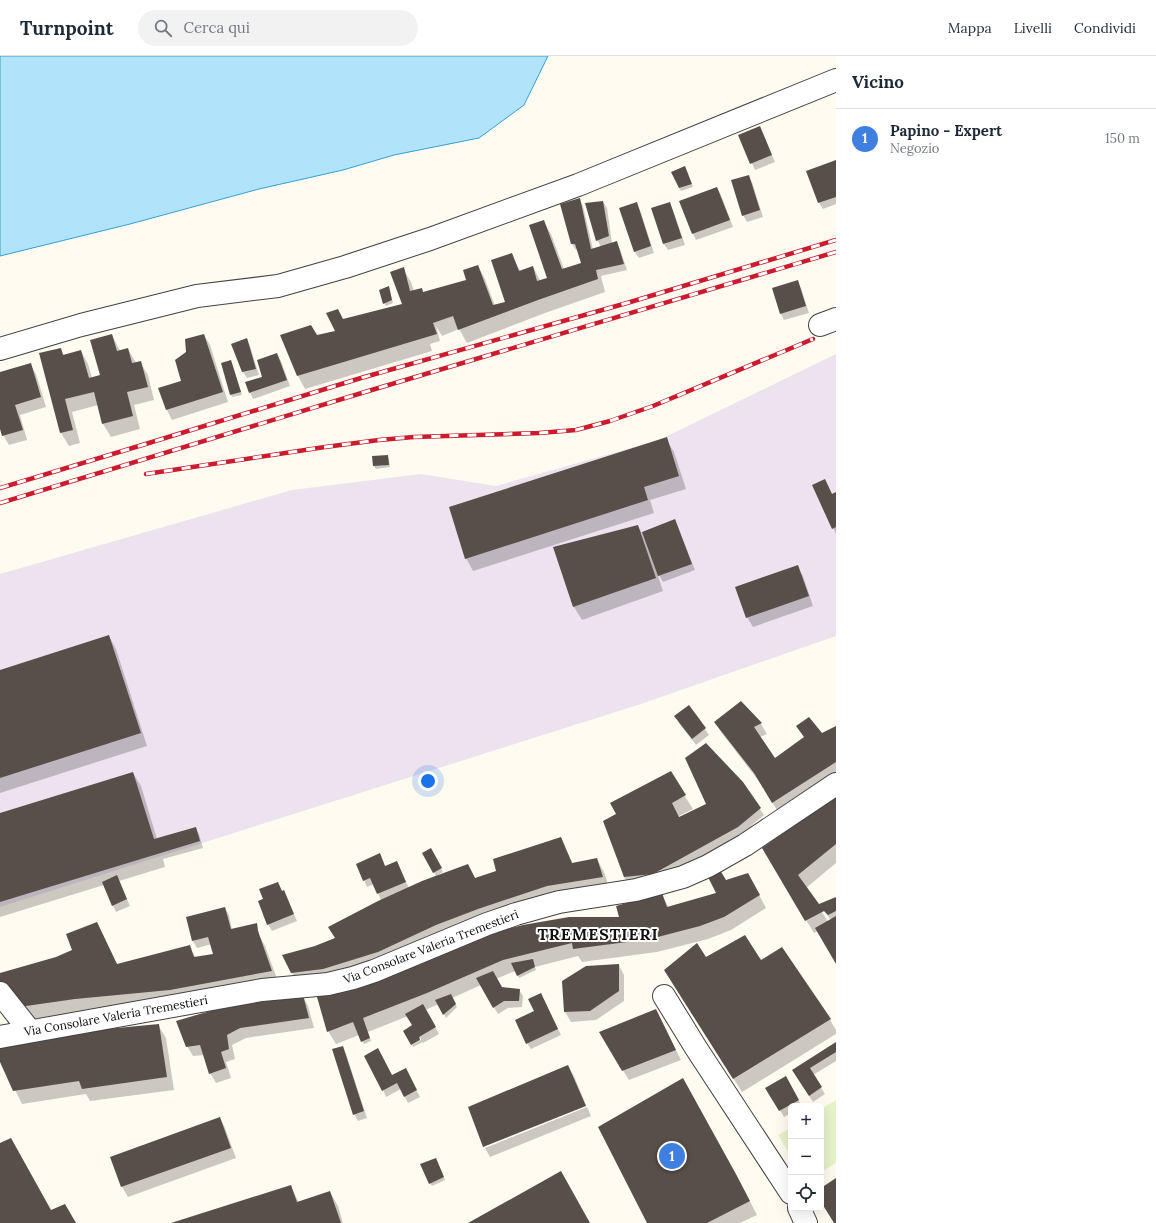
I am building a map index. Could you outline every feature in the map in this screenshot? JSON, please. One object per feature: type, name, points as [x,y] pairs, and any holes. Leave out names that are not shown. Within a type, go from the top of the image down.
[{"type":"street","points":[[0,349],[81,325],[198,296],[278,286],[346,267],[578,185],[836,80]]},
{"type":"street","name":"Via Consolare Valeria Tremestieri","points":[[0,1037],[30,1030],[262,990],[341,981],[374,971],[487,924],[541,906],[636,890],[669,882],[708,866],[734,852],[836,784]]},
{"type":"street","points":[[0,993],[30,1030]]},
{"type":"street","points":[[664,996],[696,1048],[788,1188]]},
{"type":"street","points":[[800,1211],[806,1223]]},
{"type":"shaded area","points":[[836,354],[836,636],[641,704],[0,907],[0,574],[292,490],[421,474],[496,486],[659,440]]},
{"type":"green space","points":[[836,1100],[836,1163],[824,1170],[824,1139],[824,1107]]},
{"type":"green space","points":[[788,1130],[788,1151],[778,1135]]},
{"type":"water","points":[[0,56],[548,56],[524,105],[479,138],[394,155],[343,170],[259,189],[130,224],[0,256]]},
{"type":"building","points":[[760,126],[772,155],[750,164],[738,135]]},
{"type":"building","points":[[836,160],[836,197],[818,203],[806,171]]},
{"type":"building","points":[[685,166],[692,184],[679,188],[671,172]]},
{"type":"building","points":[[749,175],[760,210],[742,216],[731,180]]},
{"type":"building","points":[[717,187],[730,220],[692,234],[679,201]]},
{"type":"building","points":[[580,198],[591,249],[617,241],[624,264],[596,270],[598,279],[458,330],[453,316],[433,323],[437,334],[297,376],[280,335],[311,325],[317,335],[335,331],[326,313],[338,309],[343,319],[402,304],[390,272],[404,267],[410,291],[422,288],[423,292],[466,280],[463,270],[478,265],[493,305],[505,302],[491,260],[512,253],[519,271],[533,266],[537,281],[547,278],[529,225],[544,220],[562,269],[581,263],[575,244],[571,244],[560,204]]},
{"type":"building","points":[[603,201],[609,236],[596,241],[585,203]]},
{"type":"building","points":[[637,202],[651,246],[634,252],[619,208]]},
{"type":"building","points":[[670,202],[682,238],[663,244],[651,208]]},
{"type":"building","points":[[798,280],[806,306],[780,314],[772,288]]},
{"type":"building","points":[[389,286],[392,300],[383,304],[379,290]]},
{"type":"building","points":[[112,334],[117,351],[128,348],[132,363],[141,361],[148,387],[127,392],[133,416],[102,424],[94,392],[65,399],[73,430],[60,433],[39,353],[61,348],[63,355],[81,350],[89,378],[100,375],[90,340]]},
{"type":"building","points":[[204,334],[223,392],[166,410],[158,388],[181,381],[175,360],[186,352],[185,339]]},
{"type":"building","points":[[247,338],[256,369],[242,372],[231,344]]},
{"type":"building","points":[[277,353],[287,380],[249,393],[245,382],[262,377],[257,360]]},
{"type":"building","points":[[231,360],[241,392],[230,395],[221,363]]},
{"type":"building","points":[[31,363],[41,397],[15,405],[23,430],[2,436],[0,429],[0,372]]},
{"type":"building","points":[[667,437],[679,476],[644,487],[648,500],[465,559],[449,507]]},
{"type":"building","points":[[388,455],[389,465],[373,466],[372,456]]},
{"type":"building","points":[[825,479],[832,494],[836,492],[836,527],[832,529],[812,485]]},
{"type":"building","points":[[675,519],[692,564],[658,576],[642,532]]},
{"type":"building","points":[[638,525],[656,578],[573,607],[553,547]]},
{"type":"building","points":[[798,565],[809,596],[746,618],[735,587]]},
{"type":"building","points":[[109,635],[141,733],[0,778],[0,670]]},
{"type":"building","points":[[741,701],[762,723],[754,727],[775,758],[804,737],[796,726],[809,717],[822,733],[836,726],[836,762],[772,803],[754,773],[714,722]]},
{"type":"building","points":[[689,705],[706,728],[692,739],[674,716]]},
{"type":"building","points":[[706,743],[743,782],[761,808],[738,827],[653,874],[624,877],[603,821],[616,814],[610,803],[671,771],[686,795],[672,803],[679,817],[706,804],[685,758]]},
{"type":"building","points":[[133,772],[154,839],[196,827],[200,841],[0,902],[0,813]]},
{"type":"building","points":[[836,796],[836,844],[798,875],[819,904],[836,897],[836,911],[828,915],[824,911],[805,921],[762,848]]},
{"type":"building","points":[[561,837],[572,863],[597,858],[603,877],[547,886],[436,925],[378,952],[323,969],[291,973],[282,955],[315,946],[335,938],[328,927],[378,901],[422,881],[468,864],[475,878],[496,871],[493,859]]},
{"type":"building","points":[[431,848],[442,868],[433,873],[422,853]]},
{"type":"building","points":[[380,853],[385,866],[397,861],[406,882],[377,894],[370,878],[363,881],[356,864]]},
{"type":"building","points":[[720,870],[726,880],[748,873],[760,895],[724,917],[700,926],[650,939],[573,949],[572,943],[503,960],[427,993],[363,1018],[370,1038],[361,1042],[353,1022],[327,1032],[317,997],[354,987],[495,932],[523,925],[569,917],[619,917],[616,906],[662,893],[667,907],[716,893],[708,877]]},
{"type":"building","points":[[117,875],[127,899],[112,906],[102,882]]},
{"type":"building","points":[[278,882],[282,891],[284,890],[294,914],[267,925],[258,901],[263,899],[259,889]]},
{"type":"building","points":[[225,907],[231,929],[257,923],[258,931],[272,971],[170,990],[75,999],[19,1007],[0,985],[0,973],[56,957],[72,950],[66,934],[97,922],[117,964],[190,945],[194,957],[213,954],[208,937],[192,941],[186,917]]},
{"type":"building","points":[[836,916],[836,964],[815,928]]},
{"type":"building","points":[[745,935],[761,960],[782,947],[831,1019],[733,1079],[664,970],[697,943],[706,957]]},
{"type":"building","points":[[533,959],[535,967],[517,976],[511,963]]},
{"type":"building","points":[[619,964],[619,991],[590,1011],[564,1012],[562,981],[586,966]]},
{"type":"building","points":[[493,971],[502,987],[520,989],[519,1001],[504,1001],[493,1008],[476,978]]},
{"type":"building","points":[[541,993],[558,1029],[526,1044],[515,1020],[534,1011],[528,999]]},
{"type":"building","points":[[451,994],[456,1004],[443,1015],[435,1000]]},
{"type":"building","points":[[303,995],[309,1018],[240,1028],[227,1035],[229,1049],[221,1052],[226,1068],[209,1074],[200,1045],[186,1047],[176,1021],[217,1009]]},
{"type":"building","points":[[423,1004],[436,1027],[419,1037],[420,1040],[411,1045],[403,1031],[412,1025],[405,1014]]},
{"type":"building","points":[[656,1009],[676,1050],[622,1071],[599,1032]]},
{"type":"building","points":[[159,1024],[167,1077],[82,1089],[79,1081],[13,1091],[0,1062],[0,1048],[75,1032]]},
{"type":"building","points":[[836,1042],[836,1052],[810,1068],[822,1087],[809,1096],[792,1070]]},
{"type":"building","points":[[343,1046],[364,1111],[353,1115],[332,1049]]},
{"type":"building","points":[[378,1048],[392,1075],[406,1068],[417,1090],[404,1097],[397,1083],[382,1091],[364,1056]]},
{"type":"building","points":[[568,1065],[586,1106],[483,1147],[468,1107]]},
{"type":"building","points":[[786,1076],[799,1100],[794,1103],[788,1103],[788,1106],[779,1111],[765,1088]]},
{"type":"building","points":[[683,1078],[750,1201],[707,1223],[647,1223],[598,1127]]},
{"type":"building","points":[[220,1117],[231,1148],[121,1187],[110,1157]]},
{"type":"building","points":[[11,1138],[51,1210],[65,1204],[76,1223],[0,1223],[0,1143]]},
{"type":"building","points":[[436,1158],[444,1177],[429,1184],[420,1164]]},
{"type":"building","points":[[561,1171],[590,1223],[468,1223]]},
{"type":"building","points":[[836,1178],[836,1223],[834,1223],[824,1207],[824,1186]]},
{"type":"building","points":[[291,1185],[297,1202],[330,1191],[341,1223],[171,1223]]},
{"type":"railway","points":[[0,488],[361,378],[627,303],[836,240]]},
{"type":"railway","points":[[0,503],[365,392],[836,252]]},
{"type":"railway","points":[[146,474],[379,440],[414,437],[539,433],[576,430],[610,421],[653,406],[813,339]]},
{"type":"place","name":"Papino - Expert","points":[[672,1156]]},
{"type":"district","name":"TREMESTIERI","points":[[598,934]]}]
